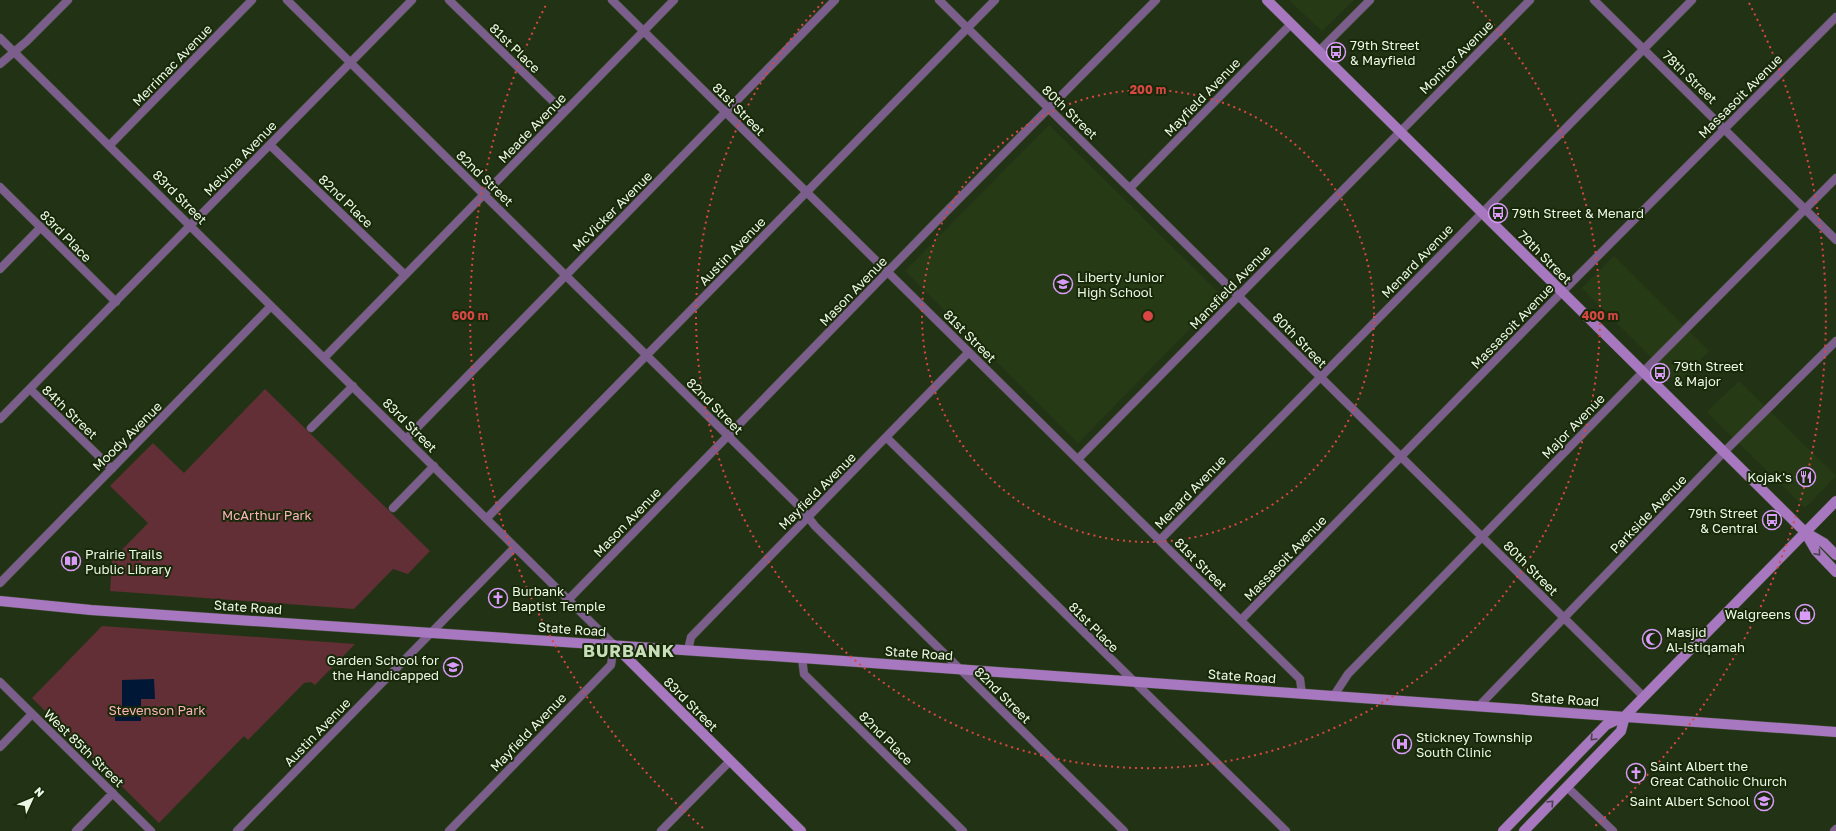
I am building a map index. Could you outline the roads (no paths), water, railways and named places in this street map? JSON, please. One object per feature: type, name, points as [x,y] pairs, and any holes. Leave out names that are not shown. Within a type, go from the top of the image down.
[{"type":"street","points":[[0,64],[27,41],[68,0]]},
{"type":"street","name":"Merrimac Avenue","points":[[109,146],[252,0]]},
{"type":"street","name":"82nd Street","points":[[287,0],[804,510],[808,518],[1124,831]]},
{"type":"street","name":"Melvina Avenue","points":[[0,419],[412,0]]},
{"type":"street","name":"81st Place","points":[[449,0],[564,112]]},
{"type":"street","name":"81st Street","points":[[612,0],[1300,679],[1302,694]]},
{"type":"street","name":"Meade Avenue","points":[[324,358],[674,0]]},
{"type":"street","name":"McVicker Avenue","points":[[406,439],[835,0]]},
{"type":"street","name":"80th Street","points":[[939,0],[1644,697]]},
{"type":"street","name":"Austin Avenue","points":[[487,518],[995,0]]},
{"type":"street","name":"Mason Avenue","points":[[569,599],[1048,108],[1156,0]]},
{"type":"street","name":"79th Street","points":[[1267,0],[1805,532],[1824,543],[1836,555]]},
{"type":"street","points":[[1319,51],[1370,0]]},
{"type":"street","name":"Monitor Avenue","points":[[1400,131],[1530,0]]},
{"type":"street","name":"78th Street","points":[[1594,0],[1836,240]]},
{"type":"street","name":"Menard Avenue","points":[[1160,540],[1481,212],[1692,0]]},
{"type":"street","name":"Massasoit Avenue","points":[[1241,620],[1562,292],[1836,17]]},
{"type":"street","name":"Mayfield Avenue","points":[[1130,188],[1291,24]]},
{"type":"street","name":"83rd Street","points":[[0,38],[569,599],[801,831]]},
{"type":"street","name":"Mansfield Avenue","points":[[1078,459],[1400,131]]},
{"type":"street","name":"82nd Place","points":[[270,145],[405,275]]},
{"type":"street","name":"Major Avenue","points":[[1333,697],[1348,674],[1643,372],[1836,178]]},
{"type":"street","name":"83rd Place","points":[[0,187],[116,302]]},
{"type":"street","points":[[0,269],[40,227]]},
{"type":"street","name":"Moody Avenue","points":[[0,583],[272,306]]},
{"type":"street","name":"Parkside Avenue","points":[[1478,706],[1724,452],[1836,341]]},
{"type":"street","name":"Mayfield Avenue","points":[[688,650],[691,637],[887,438],[969,352]]},
{"type":"street","points":[[312,428],[353,386]]},
{"type":"street","name":"84th Street","points":[[30,389],[112,469]]},
{"type":"street","name":"81st Place","points":[[887,438],[1286,831]]},
{"type":"street","points":[[393,508],[434,466]]},
{"type":"street","points":[[1503,831],[1606,725],[1625,716],[1836,501]]},
{"type":"street","name":"79th Street","points":[[1805,532],[1816,551],[1836,572]]},
{"type":"street","name":"Austin Avenue","points":[[237,831],[516,547]]},
{"type":"street","name":"State Road","points":[[0,601],[99,610],[1133,681],[1333,697],[1625,716],[1836,732]]},
{"type":"street","name":"Mayfield Avenue","points":[[449,831],[611,665],[614,645]]},
{"type":"street","name":"82nd Place","points":[[802,658],[804,674],[963,831]]},
{"type":"street","name":"West 85th Street","points":[[0,682],[151,831]]},
{"type":"street","points":[[0,747],[32,714]]},
{"type":"street","points":[[1524,831],[1621,730],[1625,716]]},
{"type":"street","points":[[661,831],[730,760]]},
{"type":"street","points":[[1567,786],[1613,831]]},
{"type":"street","points":[[76,831],[113,793]]},
{"type":"water","points":[[154,679],[155,699],[141,699],[141,721],[115,721],[115,710],[122,707],[122,680]]},
{"type":"place","name":"79th Street & Mayfield","points":[[1336,52]]},
{"type":"place","name":"79th Street & Menard","points":[[1498,213]]},
{"type":"place","name":"Liberty Junior High School","points":[[1063,284]]},
{"type":"place","name":"79th Street & Major","points":[[1660,373]]},
{"type":"place","name":"Kojak's","points":[[1806,477]]},
{"type":"place","name":"79th Street & Central","points":[[1772,520]]},
{"type":"place","name":"Prairie Trails Public Library","points":[[71,561]]},
{"type":"place","name":"Burbank Baptist Temple","points":[[498,598]]},
{"type":"place","name":"Walgreens","points":[[1805,614]]},
{"type":"place","name":"Masjid Al-Istiqamah","points":[[1652,639]]},
{"type":"place","name":"Garden School for the Handicapped","points":[[453,667]]},
{"type":"place","name":"Stickney Township South Clinic","points":[[1402,744]]},
{"type":"place","name":"Saint Albert the Great Catholic Church","points":[[1636,773]]},
{"type":"place","name":"Saint Albert School","points":[[1764,801]]},
{"type":"district","name":"BURBANK","points":[[629,651]]},
{"type":"park label","name":"McArthur Park","points":[[267,515]]},
{"type":"park label","name":"Stevenson Park","points":[[157,710]]}]
